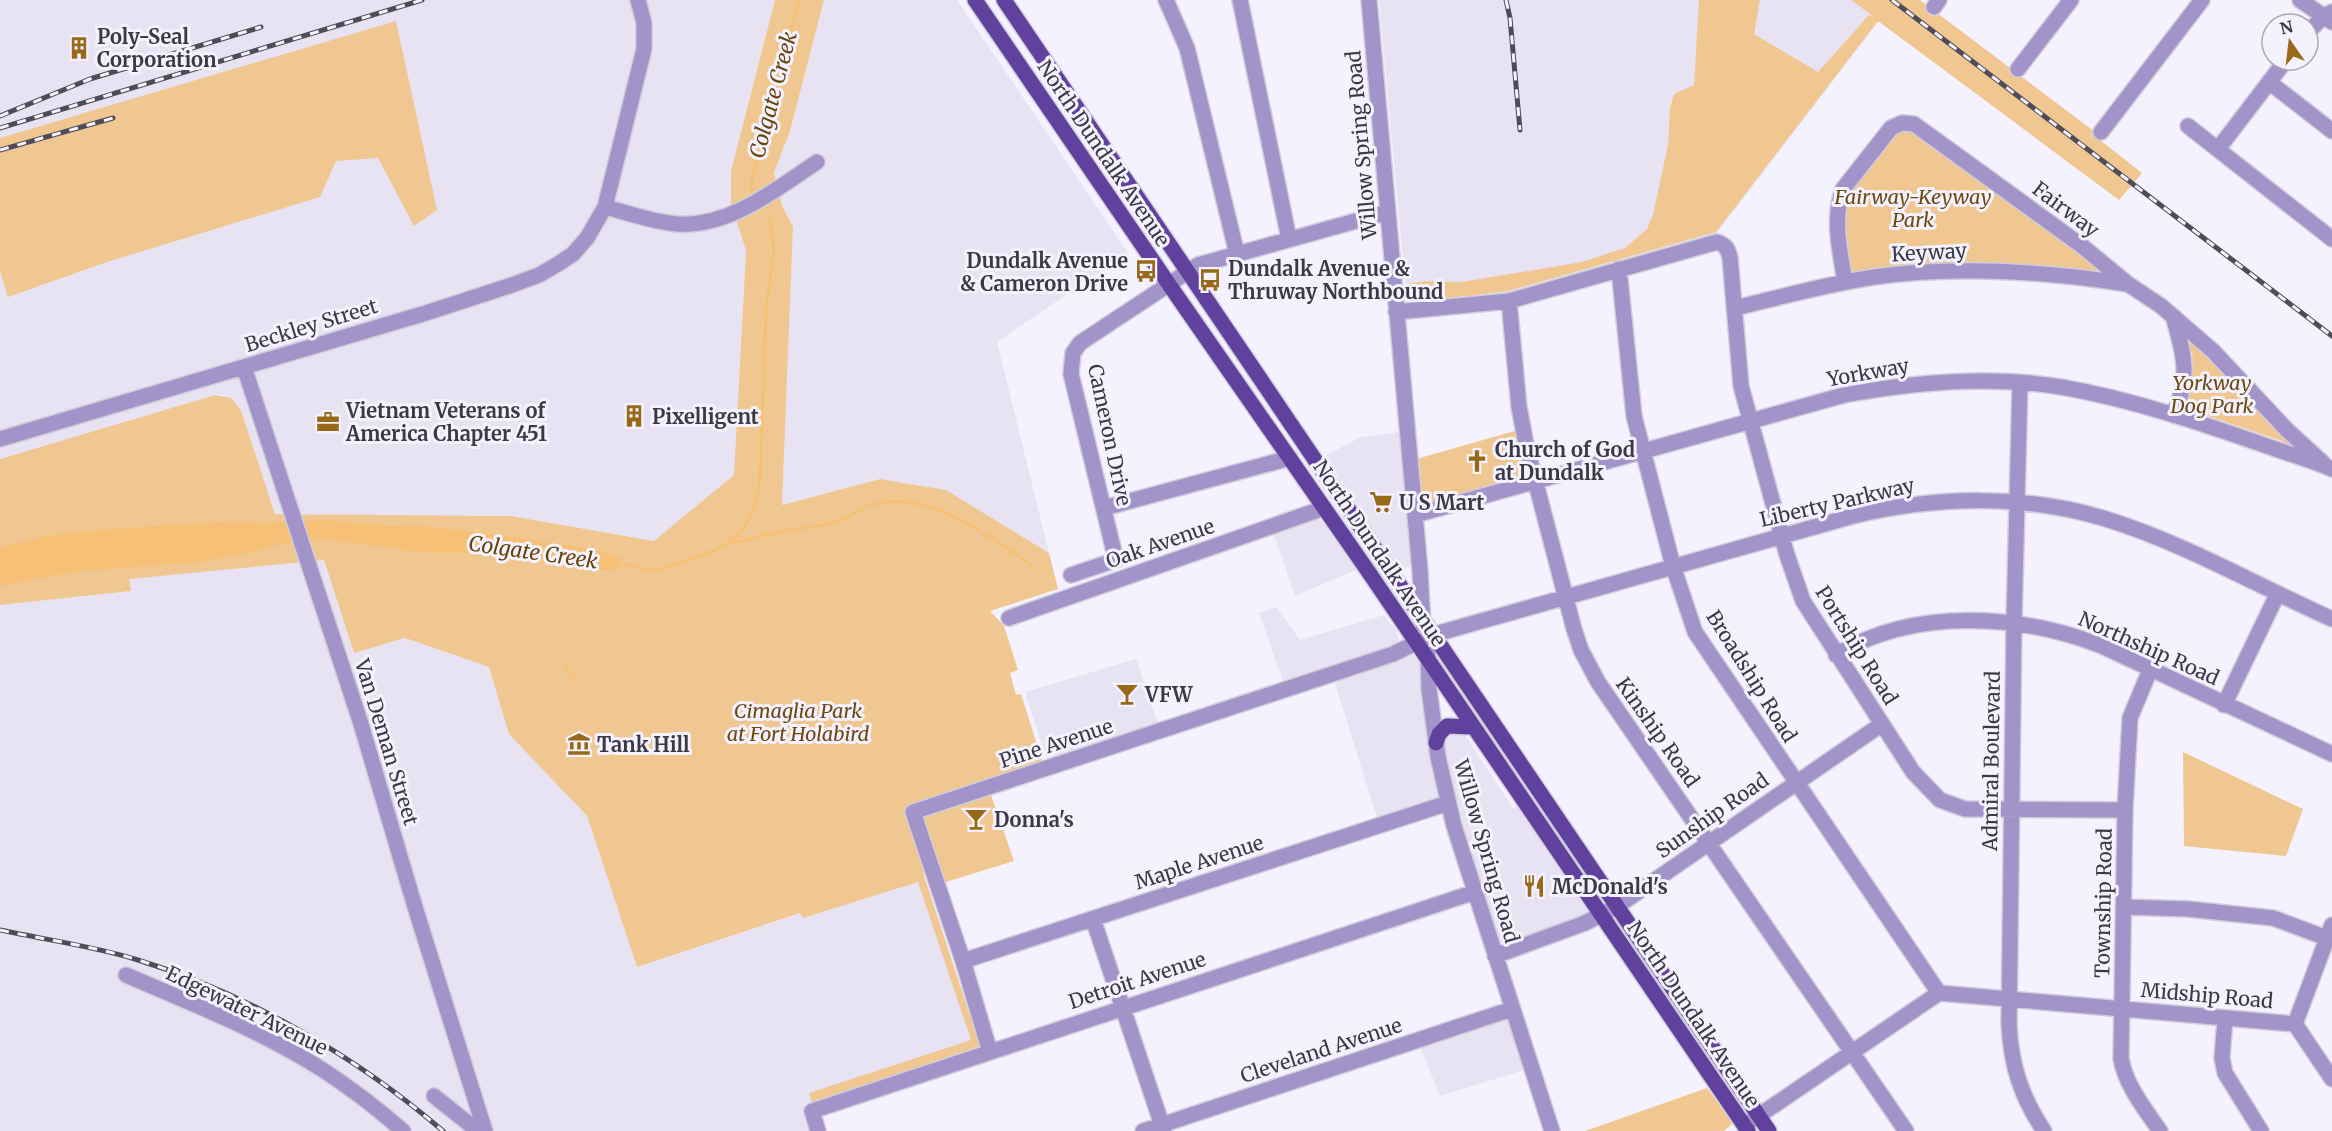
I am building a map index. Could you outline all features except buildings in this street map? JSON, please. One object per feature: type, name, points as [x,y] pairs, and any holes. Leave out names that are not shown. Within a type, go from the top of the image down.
[{"type":"main road","name":"North Dundalk Avenue","points":[[975,0],[1324,508],[1424,639],[1616,907],[1769,1131]]},
{"type":"main road","name":"North Dundalk Avenue","points":[[1004,0],[1188,270],[1422,622],[1429,662],[1744,1130]]},
{"type":"main road","points":[[1436,743],[1439,734],[1447,726],[1473,727]]},
{"type":"street","name":"Beckley Street","points":[[0,439],[426,313],[539,275],[573,254],[587,238],[605,207],[644,49],[644,28],[638,0]]},
{"type":"street","points":[[1166,0],[1187,48],[1237,254]]},
{"type":"street","points":[[1240,0],[1289,239]]},
{"type":"street","name":"Willow Spring Road","points":[[1369,0],[1415,515],[1422,622]]},
{"type":"street","points":[[2018,69],[2071,0]]},
{"type":"street","points":[[2101,132],[2202,0]]},
{"type":"street","points":[[2300,0],[2329,16]]},
{"type":"street","points":[[2218,149],[2277,72]]},
{"type":"street","points":[[2269,82],[2332,131]]},
{"type":"street","name":"Fairway","points":[[1845,282],[1837,218],[1839,200],[1844,189],[1891,128],[1907,123],[1920,127],[2082,246],[2128,284],[2155,300],[2213,351],[2287,430],[2331,468]]},
{"type":"street","points":[[2188,126],[2332,238]]},
{"type":"street","points":[[605,207],[665,222],[697,224],[741,210],[817,162]]},
{"type":"street","name":"Cameron Drive","points":[[1071,575],[1116,560],[1071,374],[1073,353],[1085,338],[1198,265],[1388,212]]},
{"type":"street","name":"Portship Road","points":[[1618,269],[1717,242],[1723,244],[1728,251],[1741,386],[1749,422],[1803,601],[1913,772],[1940,800],[1965,808],[2126,810]]},
{"type":"street","points":[[1396,312],[1509,301],[1618,269]]},
{"type":"street","name":"Broadship Road","points":[[1618,269],[1634,416],[1673,566],[1695,632],[1939,993]]},
{"type":"street","name":"Keyway","points":[[1735,308],[1845,282],[1925,272],[1990,270],[2079,277],[2128,284]]},
{"type":"street","name":"Kinship Road","points":[[1509,301],[1519,407],[1527,449],[1581,650],[1592,672],[1906,1131]]},
{"type":"street","points":[[2173,316],[2180,338],[2185,372],[2184,386],[2174,416]]},
{"type":"street","name":"Van Deman Street","points":[[244,367],[361,724],[485,1131]]},
{"type":"street","name":"Yorkway","points":[[1415,515],[1817,402],[1874,390],[1959,381],[2060,387],[2174,416],[2331,468]]},
{"type":"street","name":"Admiral Boulevard","points":[[2020,383],[2011,809],[2010,1040],[2016,1073],[2029,1108],[2044,1131]]},
{"type":"street","points":[[1104,508],[1290,459]]},
{"type":"street","name":"Liberty Parkway","points":[[1424,639],[1853,516],[1905,505],[1978,500],[2051,506],[2108,520],[2167,543],[2332,619]]},
{"type":"street","name":"Oak Avenue","points":[[1009,618],[1324,508]]},
{"type":"street","points":[[2224,705],[2277,595]]},
{"type":"street","name":"Northship Road","points":[[1836,655],[1850,646],[1876,636],[1925,624],[1963,621],[2014,622],[2033,625],[2073,635],[2102,646],[2332,754]]},
{"type":"street","name":"Pine Avenue","points":[[963,961],[913,812],[1393,654],[1424,639]]},
{"type":"street","name":"Willow Spring Road","points":[[1429,662],[1429,689],[1436,743],[1448,803],[1551,1131]]},
{"type":"street","name":"Township Road","points":[[2150,670],[2130,718],[2121,1059],[2130,1087],[2160,1131]]},
{"type":"street","name":"Sunship Road","points":[[1495,956],[1549,938],[1616,907],[1882,724]]},
{"type":"street","name":"Maple Avenue","points":[[963,961],[1448,803]]},
{"type":"street","name":"Detroit Avenue","points":[[818,1131],[812,1111],[1475,892]]},
{"type":"street","points":[[2124,907],[2188,909],[2273,918],[2330,934],[2295,1024],[2332,1079]]},
{"type":"street","points":[[1093,919],[1163,1128]]},
{"type":"street","points":[[963,961],[990,1052]]},
{"type":"street","name":"Edgewater Avenue","points":[[126,975],[231,1021],[291,1052],[350,1089],[404,1131]]},
{"type":"street","points":[[1744,1130],[1758,1115],[1939,993]]},
{"type":"street","name":"Midship Road","points":[[1939,993],[2295,1024]]},
{"type":"street","name":"Cleveland Avenue","points":[[1143,1131],[1163,1128],[1512,1010]]},
{"type":"street","points":[[2224,1018],[2225,1073],[2261,1131]]},
{"type":"street","points":[[434,1096],[478,1131]]},
{"type":"shaded area","points":[[0,0],[775,0],[731,171],[746,250],[734,476],[654,541],[511,516],[275,514],[241,410],[223,395],[215,395],[0,459]]},
{"type":"shaded area","points":[[824,0],[957,0],[1128,253],[997,342],[1049,553],[945,490],[880,479],[782,505],[793,227],[782,205],[774,173],[790,131]]},
{"type":"shaded area","points":[[1379,0],[1867,0],[1885,13],[1717,233],[1507,293],[1407,304]]},
{"type":"shaded area","points":[[1401,432],[1413,560],[1411,566],[1403,568],[1396,565],[1325,456],[1361,437]]},
{"type":"shaded area","points":[[1317,519],[1322,521],[1356,570],[1295,596],[1274,535]]},
{"type":"shaded area","points":[[324,560],[354,653],[405,638],[489,667],[510,734],[587,816],[637,967],[923,872],[980,1046],[804,1105],[812,1131],[0,1131],[0,605],[130,591],[128,579]]},
{"type":"shaded area","points":[[1276,607],[1300,640],[1384,615],[1396,630],[1399,640],[1394,646],[1283,681],[1259,613]]},
{"type":"shaded area","points":[[1412,654],[1423,665],[1442,796],[1377,818],[1333,677]]},
{"type":"shaded area","points":[[1136,659],[1158,723],[1046,758],[1025,692]]},
{"type":"shaded area","points":[[1459,731],[1465,735],[1513,808],[1517,807],[1590,915],[1498,951],[1456,813],[1443,743],[1447,734]]},
{"type":"shaded area","points":[[1509,1014],[1528,1069],[1440,1096],[1419,1044]]},
{"type":"green space","name":"Cimaglia Park at Fort Holabird","points":[[775,0],[824,0],[790,131],[774,173],[782,205],[793,227],[782,505],[880,479],[946,490],[1049,553],[1058,589],[990,611],[1004,626],[1018,670],[1010,673],[1016,695],[1021,694],[1046,773],[990,792],[1014,861],[943,883],[923,873],[980,1046],[812,1103],[809,1093],[971,1040],[918,882],[803,918],[800,913],[637,967],[587,816],[509,734],[489,667],[405,638],[354,653],[324,560],[129,579],[131,591],[0,605],[0,459],[215,395],[231,398],[241,410],[275,514],[511,516],[654,541],[734,475],[746,250],[731,204],[731,171]]},
{"type":"green space","points":[[1699,0],[1760,0],[1754,34],[1818,72],[1869,15],[1874,17],[1851,0],[1920,0],[2099,135],[2100,140],[2142,173],[2119,200],[1878,21],[1716,232],[1508,291],[1407,303],[1406,284],[1427,281],[1462,282],[1582,262],[1625,248],[1647,229],[1653,215],[1668,145],[1670,108],[1674,94],[1694,85]]},
{"type":"green space","points":[[396,21],[437,210],[414,226],[378,158],[336,161],[320,197],[107,262],[8,297],[0,271],[0,138]]},
{"type":"green space","name":"Fairway-Keyway Park","points":[[1909,129],[2096,264],[2096,273],[1851,274],[1842,205],[1844,199],[1895,132]]},
{"type":"green space","name":"Yorkway Dog Park","points":[[2193,341],[2198,342],[2296,447],[2293,449],[2284,446],[2282,441],[2196,412],[2191,415],[2184,412],[2183,401],[2188,400],[2193,371],[2192,353],[2188,350],[2188,345]]},
{"type":"green space","points":[[1518,430],[1528,471],[1526,479],[1430,505],[1420,505],[1413,460]]},
{"type":"green space","points":[[2183,752],[2303,809],[2286,856],[2184,846]]},
{"type":"green space","points":[[1707,1088],[1733,1123],[1724,1131],[1585,1131]]},
{"type":"water","name":"Colgate Creek","points":[[325,520],[486,533],[592,549],[620,558],[618,569],[601,570],[474,553],[427,553],[330,540],[284,543],[253,552],[194,563],[80,571],[0,586],[0,547],[47,536],[216,522],[270,523]]},
{"type":"waterway","name":"Colgate Creek","points":[[751,190],[754,170],[799,0]]},
{"type":"waterway","name":"Colgate Creek","points":[[617,562],[640,569],[654,570],[707,553],[720,547],[740,532],[753,510],[760,478],[766,311],[774,249],[770,220]]},
{"type":"waterway","points":[[732,543],[829,524],[876,504],[897,501],[918,504],[960,519],[1034,567]]},
{"type":"waterway","points":[[564,666],[579,681]]},
{"type":"railway","points":[[0,128],[422,0]]},
{"type":"railway","points":[[1506,0],[1510,18],[1520,130]]},
{"type":"railway","points":[[1892,0],[2332,336]]},
{"type":"railway","points":[[0,116],[90,79],[261,27]]},
{"type":"railway","points":[[0,150],[113,118]]},
{"type":"railway","points":[[0,930],[87,947],[138,960],[179,974],[260,1009],[299,1030],[374,1077],[443,1131]]},
{"type":"place","name":"Poly-Seal Corporation","points":[[79,48]]},
{"type":"place","name":"Dundalk Avenue & Cameron Drive","points":[[1146,271]]},
{"type":"place","name":"Dundalk Avenue & Thruway Northbound","points":[[1210,280]]},
{"type":"place","name":"Pixelligent","points":[[634,416]]},
{"type":"place","name":"Vietnam Veterans of America Chapter 451","points":[[328,422]]},
{"type":"place","name":"Church of God at Dundalk","points":[[1477,461]]},
{"type":"place","name":"U S Mart","points":[[1381,502]]},
{"type":"place","name":"VFW","points":[[1127,694]]},
{"type":"place","name":"Tank Hill","points":[[579,744]]},
{"type":"place","name":"Donna's","points":[[976,819]]},
{"type":"place","name":"McDonald's","points":[[1534,886]]}]
